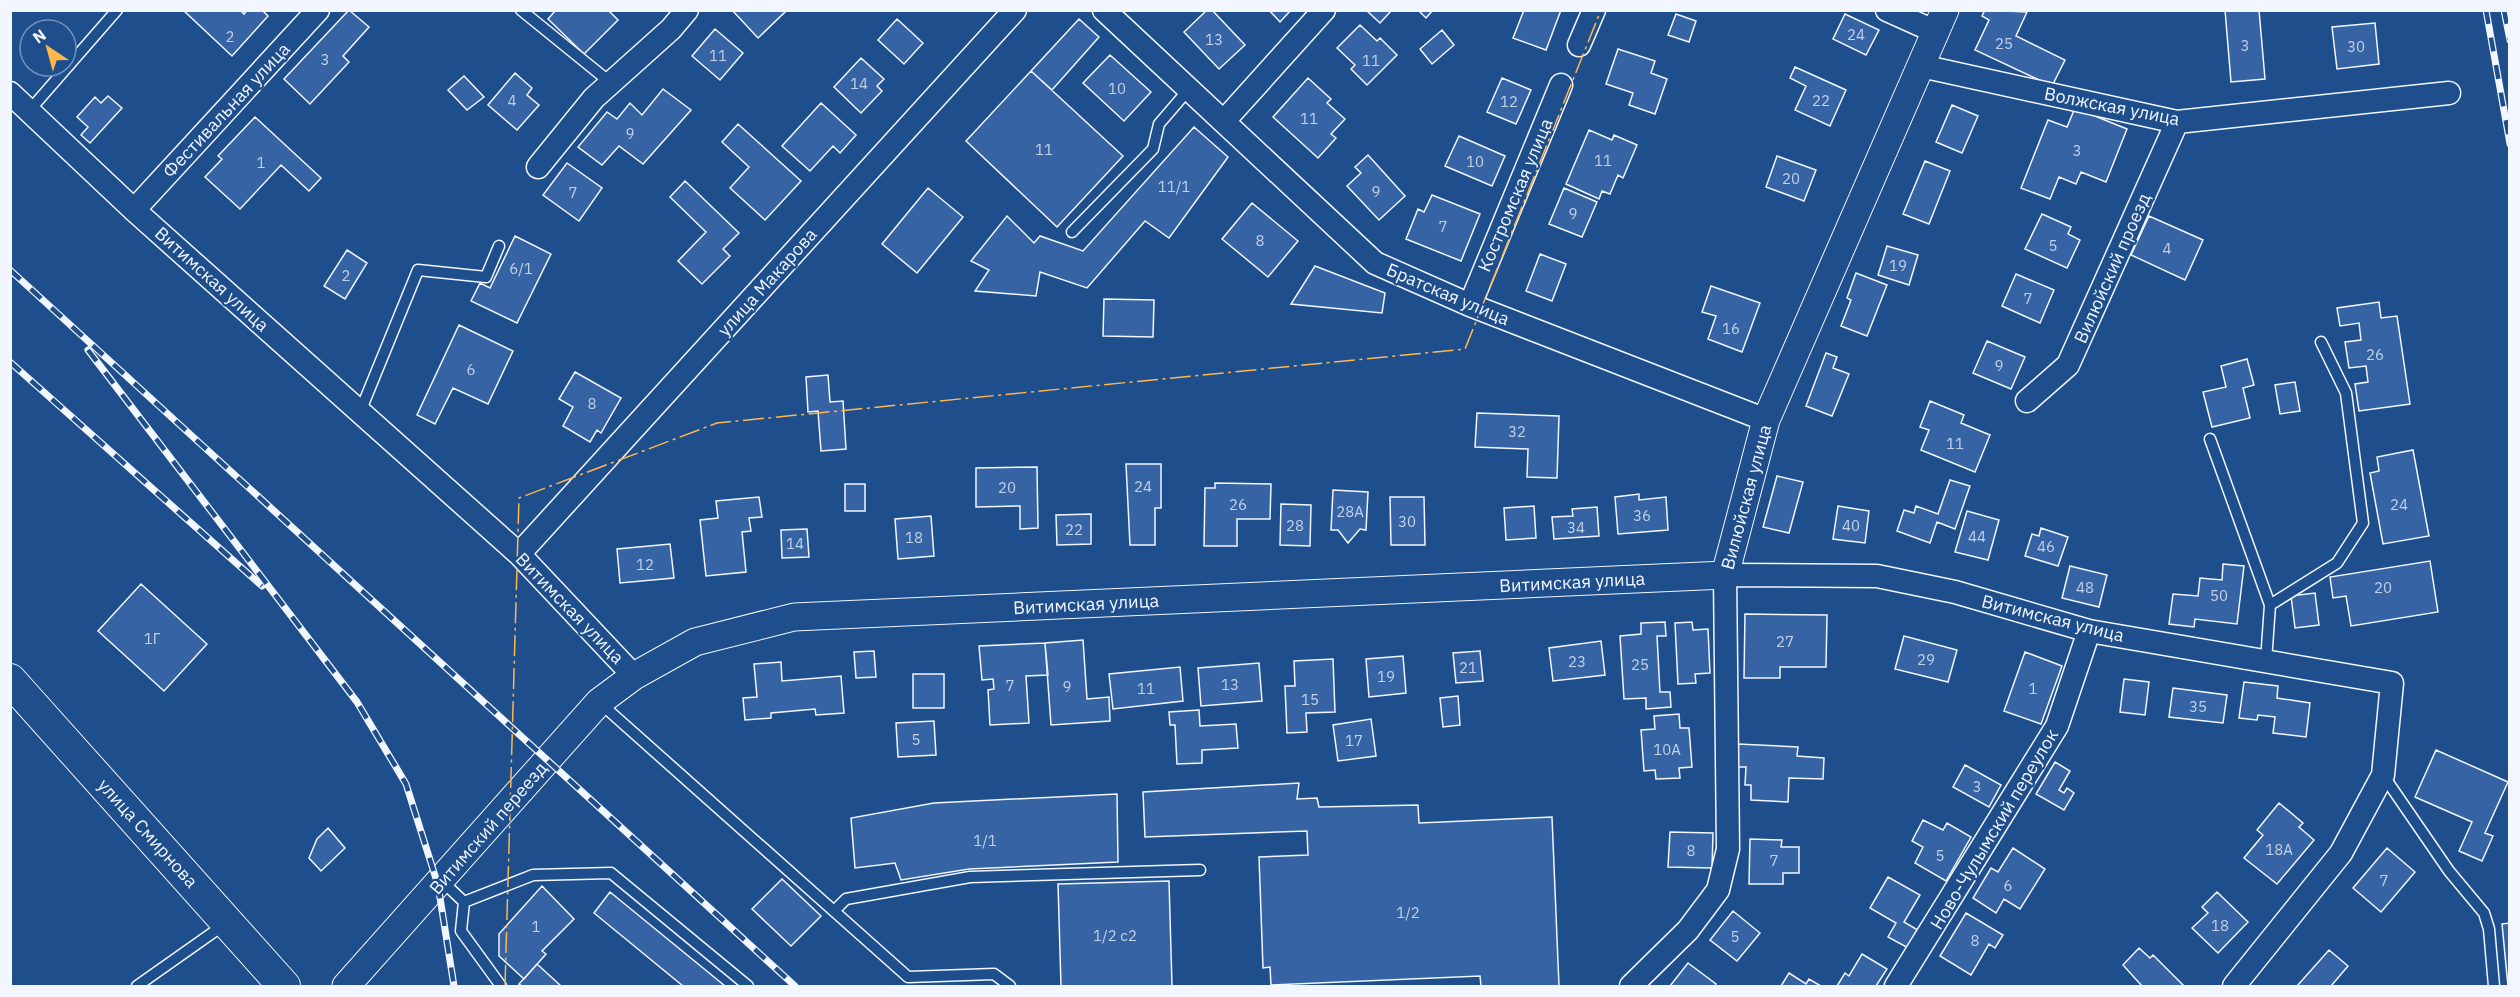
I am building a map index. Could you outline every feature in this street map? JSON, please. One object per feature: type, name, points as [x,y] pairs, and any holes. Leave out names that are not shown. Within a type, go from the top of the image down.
[{"type":"main road","name":"улица Смирнова","points":[[10,680],[284,987]]},
{"type":"street","name":"Фестивальная улица","points":[[134,210],[318,10]]},
{"type":"street","points":[[538,167],[594,98],[671,29],[687,10]]},
{"type":"street","name":"улица Макарова","points":[[519,554],[1015,10]]},
{"type":"street","name":"Братская улица","points":[[1104,10],[1375,263],[1470,305],[1766,420]]},
{"type":"street","points":[[1224,121],[1323,10]]},
{"type":"street","points":[[1580,45],[1594,10]]},
{"type":"street","points":[[1887,10],[1941,21]]},
{"type":"street","name":"Вилюйская улица","points":[[1632,987],[1688,930],[1718,890],[1728,849],[1725,575],[1766,420],[1941,21]]},
{"type":"street","name":"Волжская улица","points":[[1921,66],[2177,122],[2449,93]]},
{"type":"street","name":"Костромская улица","points":[[1470,305],[1561,85]]},
{"type":"street","name":"Витимская улица","points":[[10,93],[134,210],[519,554],[634,676],[695,642],[794,617],[1725,575],[1877,576],[1955,592],[2089,631],[2392,683],[2383,775]]},
{"type":"street","name":"Вилюйский проезд","points":[[2027,401],[2068,365],[2177,122]]},
{"type":"street","name":"Ново-Чулымский переулок","points":[[1896,987],[2057,726],[2089,631]]},
{"type":"street","name":"Витимский переезд","points":[[346,987],[599,702],[634,676]]},
{"type":"street","points":[[2234,987],[2341,853],[2383,775]]},
{"type":"lane","points":[[29,111],[117,10]]},
{"type":"lane","points":[[521,10],[610,83]]},
{"type":"lane","points":[[1072,232],[1153,149],[1159,124],[1189,89]]},
{"type":"lane","points":[[360,412],[418,270],[486,277],[499,246]]},
{"type":"lane","points":[[2270,605],[2337,563],[2363,523],[2346,393],[2321,342]]},
{"type":"lane","points":[[2210,439],[2270,605],[2266,661]]},
{"type":"lane","points":[[599,702],[908,977],[994,974],[1010,987]]},
{"type":"lane","points":[[2383,775],[2449,871],[2484,912],[2489,929],[2494,987]]},
{"type":"lane","points":[[834,911],[846,899],[970,877],[1200,870]]},
{"type":"lane","points":[[464,902],[533,875],[611,873],[748,987]]},
{"type":"lane","points":[[442,881],[464,902]]},
{"type":"lane","points":[[464,902],[461,931],[501,987]]},
{"type":"lane","points":[[137,987],[228,922]]},
{"type":"building","points":[[183,10],[240,10],[244,14],[247,10],[262,10],[268,16],[232,56]]},
{"type":"building","points":[[349,10],[369,27],[343,56],[349,62],[310,104],[284,79]]},
{"type":"building","points":[[556,10],[608,10],[618,20],[584,54],[548,19]]},
{"type":"building","points":[[732,10],[784,10],[785,12],[758,38]]},
{"type":"building","points":[[1207,10],[1212,10],[1245,45],[1219,69],[1184,32]]},
{"type":"building","points":[[1269,10],[1291,10],[1280,22]]},
{"type":"building","points":[[1366,10],[1392,10],[1380,23]]},
{"type":"building","points":[[1418,10],[1433,10],[1426,18]]},
{"type":"building","points":[[1524,10],[1561,10],[1546,50],[1513,38]]},
{"type":"building","points":[[1985,10],[2027,12],[2016,36],[2065,60],[2052,86],[1975,50],[1989,20],[1982,16]]},
{"type":"building","points":[[2225,10],[2259,10],[2265,79],[2231,82]]},
{"type":"building","points":[[1676,14],[1696,21],[1689,42],[1668,35]]},
{"type":"building","points":[[1845,14],[1879,30],[1866,55],[1833,39]]},
{"type":"building","points":[[897,19],[923,43],[904,64],[878,40]]},
{"type":"building","points":[[1079,19],[1099,37],[1052,90],[1031,71]]},
{"type":"building","points":[[2375,23],[2379,64],[2337,69],[2332,27]]},
{"type":"building","points":[[1360,25],[1377,41],[1380,38],[1397,55],[1367,85],[1351,69],[1355,65],[1337,48]]},
{"type":"building","points":[[715,29],[743,53],[720,80],[692,56]]},
{"type":"building","points":[[1442,30],[1454,45],[1432,64],[1420,49]]},
{"type":"building","points":[[1618,49],[1655,61],[1651,73],[1667,79],[1655,114],[1629,105],[1633,93],[1606,84]]},
{"type":"building","points":[[1110,55],[1151,92],[1124,121],[1083,83]]},
{"type":"building","points":[[861,58],[884,79],[877,86],[882,91],[861,113],[834,87]]},
{"type":"building","points":[[1795,67],[1846,90],[1830,126],[1795,110],[1806,86],[1790,78]]},
{"type":"building","points":[[1031,71],[1123,156],[1057,227],[966,141]]},
{"type":"building","points":[[515,73],[532,88],[527,95],[539,105],[517,130],[488,105]]},
{"type":"building","points":[[464,76],[484,97],[467,110],[448,90]]},
{"type":"building","points":[[1308,78],[1331,99],[1327,103],[1345,119],[1331,134],[1336,138],[1318,158],[1273,117]]},
{"type":"building","points":[[1502,78],[1531,90],[1516,124],[1487,112]]},
{"type":"building","points":[[663,89],[691,110],[643,164],[619,146],[602,165],[578,147],[607,112],[617,119],[630,103],[642,115]]},
{"type":"building","points":[[108,96],[122,108],[90,143],[81,135],[88,127],[77,117],[95,97],[101,103]]},
{"type":"building","points":[[821,103],[856,135],[840,153],[833,146],[810,171],[782,146]]},
{"type":"building","points":[[1952,105],[1978,116],[1962,153],[1936,142]]},
{"type":"building","points":[[2075,108],[2127,129],[2106,182],[2081,172],[2076,184],[2059,177],[2050,199],[2021,188],[2048,120],[2067,127]]},
{"type":"building","points":[[255,117],[321,178],[309,191],[281,165],[240,209],[205,177],[222,159],[218,156]]},
{"type":"building","points":[[738,124],[801,181],[765,220],[730,188],[749,167],[722,142]]},
{"type":"building","points":[[1194,127],[1228,157],[1169,238],[1145,221],[1087,288],[1040,272],[1036,296],[975,291],[989,270],[971,261],[1007,216],[1034,243],[1040,236],[1083,251]]},
{"type":"building","points":[[1589,130],[1612,140],[1614,135],[1637,145],[1623,178],[1618,175],[1610,194],[1602,191],[1599,199],[1566,184]]},
{"type":"building","points":[[1459,136],[1505,156],[1492,186],[1445,166]]},
{"type":"building","points":[[1368,155],[1405,196],[1379,220],[1347,186],[1361,173],[1355,167]]},
{"type":"building","points":[[1777,156],[1816,170],[1804,201],[1766,187]]},
{"type":"building","points":[[1925,161],[1950,171],[1929,224],[1903,214]]},
{"type":"building","points":[[567,163],[602,188],[579,221],[543,195]]},
{"type":"building","points":[[685,181],[739,233],[723,249],[730,256],[702,284],[678,261],[706,232],[670,197]]},
{"type":"building","points":[[928,188],[963,217],[917,273],[882,244]]},
{"type":"building","points":[[1564,188],[1597,202],[1582,237],[1549,224]]},
{"type":"building","points":[[1432,195],[1480,214],[1461,261],[1406,239],[1418,209],[1424,212]]},
{"type":"building","points":[[1252,203],[1298,241],[1268,277],[1222,239]]},
{"type":"building","points":[[2042,214],[2071,227],[2068,234],[2080,240],[2067,268],[2025,249]]},
{"type":"building","points":[[2149,216],[2203,240],[2185,280],[2131,255]]},
{"type":"building","points":[[515,236],[551,254],[517,323],[471,301],[480,283],[490,288]]},
{"type":"building","points":[[1887,246],[1918,255],[1909,285],[1878,275]]},
{"type":"building","points":[[347,250],[367,263],[345,299],[324,286]]},
{"type":"building","points":[[1540,254],[1566,264],[1552,301],[1526,291]]},
{"type":"building","points":[[1315,266],[1385,293],[1382,313],[1291,304]]},
{"type":"building","points":[[1856,273],[1887,285],[1867,336],[1841,326],[1851,300],[1847,298]]},
{"type":"building","points":[[2016,274],[2054,290],[2040,323],[2002,306]]},
{"type":"building","points":[[1711,286],[1760,303],[1742,352],[1708,339],[1716,316],[1702,312]]},
{"type":"building","points":[[1104,299],[1154,300],[1153,337],[1103,336]]},
{"type":"building","points":[[2379,302],[2381,318],[2397,316],[2410,404],[2359,411],[2355,384],[2368,382],[2366,366],[2349,368],[2345,342],[2361,340],[2359,323],[2340,326],[2337,308]]},
{"type":"building","points":[[459,325],[513,351],[488,404],[453,388],[435,424],[417,415]]},
{"type":"building","points":[[1987,341],[2025,357],[2011,389],[1973,373]]},
{"type":"building","points":[[1826,353],[1837,357],[1833,368],[1849,374],[1832,416],[1806,406]]},
{"type":"building","points":[[2247,359],[2254,385],[2243,388],[2250,418],[2212,427],[2203,392],[2226,387],[2221,366]]},
{"type":"building","points":[[575,372],[621,398],[601,433],[597,430],[590,442],[563,426],[573,407],[559,399]]},
{"type":"building","points":[[828,375],[830,402],[843,401],[846,449],[821,451],[818,411],[808,412],[806,377]]},
{"type":"building","points":[[2295,382],[2300,411],[2280,414],[2275,385]]},
{"type":"building","points":[[1930,401],[1964,415],[1961,423],[1990,435],[1975,472],[1921,450],[1929,430],[1920,427]]},
{"type":"building","points":[[1477,413],[1559,416],[1557,478],[1527,477],[1528,449],[1475,447]]},
{"type":"building","points":[[2413,450],[2429,536],[2383,544],[2370,473],[2379,471],[2377,457]]},
{"type":"building","points":[[1126,464],[1161,464],[1161,508],[1155,508],[1155,545],[1130,545]]},
{"type":"building","points":[[1037,467],[1038,528],[1020,529],[1020,506],[976,507],[976,468]]},
{"type":"building","points":[[1777,476],[1803,482],[1789,533],[1763,527]]},
{"type":"building","points":[[1950,480],[1970,486],[1955,529],[1937,522],[1930,543],[1897,531],[1904,510],[1914,513],[1916,506],[1938,514]]},
{"type":"building","points":[[1215,483],[1271,484],[1270,519],[1237,519],[1237,546],[1204,546],[1205,488],[1215,488]]},
{"type":"building","points":[[845,484],[865,484],[865,511],[845,511]]},
{"type":"building","points":[[1333,490],[1368,492],[1366,530],[1360,529],[1348,543],[1338,530],[1331,530]]},
{"type":"building","points":[[1639,494],[1639,500],[1666,497],[1668,530],[1618,534],[1615,497]]},
{"type":"building","points":[[759,497],[762,517],[749,518],[751,531],[742,532],[746,572],[706,576],[700,520],[718,518],[716,501]]},
{"type":"building","points":[[1390,497],[1424,497],[1425,545],[1391,545]]},
{"type":"building","points":[[1281,504],[1311,505],[1310,546],[1280,545]]},
{"type":"building","points":[[1534,506],[1536,538],[1506,540],[1504,508]]},
{"type":"building","points":[[1838,506],[1869,511],[1865,543],[1833,539]]},
{"type":"building","points":[[1597,507],[1599,536],[1554,539],[1552,517],[1573,516],[1572,509]]},
{"type":"building","points":[[1967,511],[1999,520],[1988,560],[1955,552]]},
{"type":"building","points":[[1091,514],[1091,544],[1057,545],[1056,515]]},
{"type":"building","points":[[931,516],[934,556],[898,559],[895,519]]},
{"type":"building","points":[[2041,528],[2068,537],[2058,566],[2025,556],[2032,534],[2039,536]]},
{"type":"building","points":[[807,529],[809,557],[782,558],[781,530]]},
{"type":"building","points":[[670,544],[674,578],[620,583],[617,549]]},
{"type":"building","points":[[2430,561],[2438,612],[2351,626],[2346,596],[2333,598],[2330,577]]},
{"type":"building","points":[[2223,564],[2244,566],[2237,624],[2195,619],[2194,627],[2169,624],[2173,594],[2198,596],[2200,578],[2222,580]]},
{"type":"building","points":[[2070,566],[2107,575],[2099,607],[2062,598]]},
{"type":"building","points":[[141,584],[207,644],[164,691],[98,631]]},
{"type":"building","points":[[2315,593],[2319,625],[2295,628],[2291,596]]},
{"type":"building","points":[[1745,614],[1827,615],[1826,667],[1780,667],[1780,678],[1744,678]]},
{"type":"building","points":[[1665,622],[1666,636],[1657,636],[1660,692],[1670,692],[1671,707],[1646,709],[1646,698],[1624,699],[1620,636],[1641,634],[1641,623]]},
{"type":"building","points":[[1692,622],[1693,630],[1708,629],[1710,673],[1695,674],[1696,683],[1678,684],[1675,623]]},
{"type":"building","points":[[1904,636],[1957,650],[1948,682],[1895,669]]},
{"type":"building","points":[[1083,640],[1087,699],[1109,697],[1110,721],[1051,725],[1045,643]]},
{"type":"building","points":[[1601,641],[1605,675],[1553,681],[1549,648]]},
{"type":"building","points":[[1045,643],[1048,675],[1026,676],[1029,723],[990,725],[988,690],[994,689],[993,679],[982,680],[979,646]]},
{"type":"building","points":[[874,651],[876,677],[856,678],[854,652]]},
{"type":"building","points":[[1480,651],[1483,681],[1456,683],[1453,653]]},
{"type":"building","points":[[2025,652],[2062,666],[2041,724],[2004,711]]},
{"type":"building","points":[[1403,656],[1406,693],[1369,697],[1366,659]]},
{"type":"building","points":[[1333,659],[1335,712],[1306,713],[1307,732],[1287,733],[1285,686],[1295,686],[1294,661]]},
{"type":"building","points":[[781,662],[782,681],[841,676],[844,713],[816,715],[815,709],[771,713],[771,718],[745,720],[743,698],[757,697],[754,664]]},
{"type":"building","points":[[1259,663],[1262,701],[1201,706],[1198,668]]},
{"type":"building","points":[[1180,667],[1183,701],[1113,709],[1109,674]]},
{"type":"building","points":[[913,674],[944,674],[944,708],[913,708]]},
{"type":"building","points":[[2124,679],[2149,682],[2145,715],[2120,712]]},
{"type":"building","points":[[2244,682],[2278,686],[2277,698],[2310,703],[2306,737],[2273,733],[2275,717],[2258,715],[2257,720],[2239,718]]},
{"type":"building","points":[[2173,688],[2227,695],[2223,723],[2169,717]]},
{"type":"building","points":[[1458,696],[1460,725],[1443,727],[1440,698]]},
{"type":"building","points":[[1199,710],[1200,726],[1236,724],[1238,748],[1202,750],[1202,763],[1177,764],[1175,725],[1170,725],[1169,712]]},
{"type":"building","points":[[1679,714],[1680,728],[1689,728],[1692,767],[1679,768],[1680,778],[1656,779],[1655,770],[1644,771],[1641,730],[1655,729],[1654,716]]},
{"type":"building","points":[[1371,719],[1376,756],[1338,761],[1333,725]]},
{"type":"building","points":[[934,721],[936,755],[898,757],[896,723]]},
{"type":"building","points":[[1738,744],[1798,747],[1797,756],[1824,758],[1823,779],[1789,778],[1788,802],[1751,800],[1751,785],[1745,785],[1746,767],[1737,767]]},
{"type":"building","points":[[2436,750],[2508,782],[2485,833],[2493,836],[2482,861],[2459,851],[2472,822],[2415,797]]},
{"type":"building","points":[[2055,762],[2070,771],[2059,790],[2064,793],[2067,788],[2074,793],[2064,810],[2036,794]]},
{"type":"building","points":[[1965,765],[2001,785],[1989,807],[1953,787]]},
{"type":"building","points":[[1299,783],[1297,799],[1317,798],[1319,807],[1418,805],[1419,823],[1552,817],[1559,986],[1481,986],[1480,976],[1271,985],[1270,967],[1263,968],[1259,857],[1308,855],[1307,831],[1145,837],[1143,792]]},
{"type":"building","points":[[1117,794],[1118,862],[969,869],[901,880],[895,863],[855,868],[851,818],[934,803]]},
{"type":"building","points":[[2279,803],[2303,823],[2299,827],[2314,840],[2277,884],[2244,858],[2263,835],[2257,830]]},
{"type":"building","points":[[1923,820],[1943,830],[1947,823],[1971,837],[1946,881],[1915,863],[1923,847],[1912,841]]},
{"type":"building","points":[[328,828],[345,848],[321,871],[309,858],[317,839]]},
{"type":"building","points":[[1670,832],[1713,833],[1712,868],[1668,867]]},
{"type":"building","points":[[1750,839],[1782,840],[1781,847],[1799,847],[1799,873],[1783,873],[1783,884],[1749,884]]},
{"type":"building","points":[[2013,848],[2045,869],[2020,909],[2004,899],[1996,913],[1973,898],[1991,868],[1998,872]]},
{"type":"building","points":[[2387,848],[2415,872],[2381,912],[2353,888]]},
{"type":"building","points":[[1888,877],[1920,895],[1904,922],[1921,932],[1910,949],[1888,937],[1896,923],[1870,908]]},
{"type":"building","points":[[782,879],[821,916],[791,946],[752,909]]},
{"type":"building","points":[[1169,881],[1172,986],[1061,986],[1058,884]]},
{"type":"building","points":[[542,886],[574,919],[542,951],[546,954],[524,979],[499,956],[499,934]]},
{"type":"building","points":[[610,892],[725,986],[683,986],[594,913]]},
{"type":"building","points":[[2217,892],[2248,922],[2218,953],[2192,928],[2208,913],[2202,907]]},
{"type":"building","points":[[1733,911],[1760,933],[1737,961],[1710,940]]},
{"type":"building","points":[[1966,913],[2003,935],[1995,948],[1989,944],[1971,975],[1940,956]]},
{"type":"building","points":[[2510,923],[2510,986],[2508,986],[2502,924]]},
{"type":"building","points":[[2139,948],[2150,958],[2153,955],[2184,986],[2142,986],[2123,965]]},
{"type":"building","points":[[2329,950],[2348,966],[2331,986],[2297,986]]},
{"type":"building","points":[[1862,954],[1887,969],[1876,986],[1837,986],[1845,973],[1849,976]]},
{"type":"building","points":[[1688,963],[1716,984],[1715,986],[1670,986]]},
{"type":"building","points":[[537,964],[561,986],[522,986],[519,984]]},
{"type":"building","points":[[1789,973],[1806,984],[1809,979],[1821,986],[1781,986]]},
{"type":"railway","points":[[2486,10],[2510,144]]},
{"type":"railway","points":[[2504,10],[2510,40]]},
{"type":"railway","points":[[10,270],[795,986]]},
{"type":"railway","points":[[88,350],[357,702],[406,784],[438,885],[454,986]]},
{"type":"railway","points":[[10,362],[262,586]]},
{"type":"power","points":[[505,986],[519,498],[717,423],[1465,349],[1601,10]]}]
